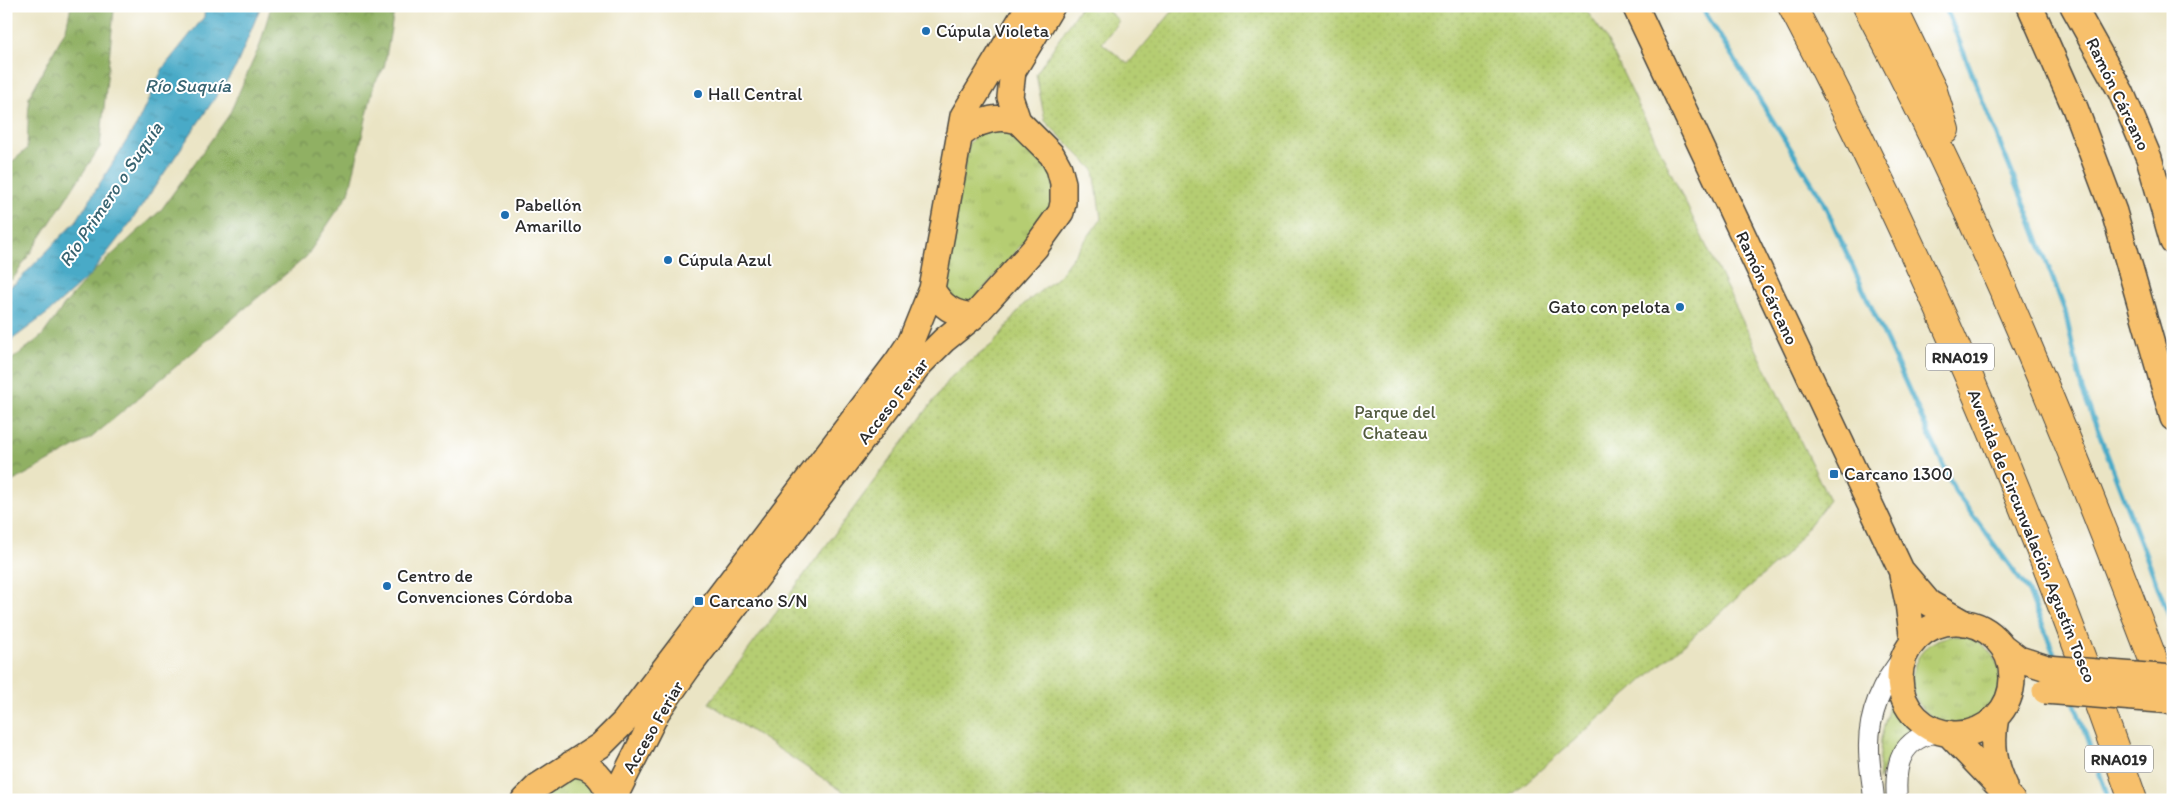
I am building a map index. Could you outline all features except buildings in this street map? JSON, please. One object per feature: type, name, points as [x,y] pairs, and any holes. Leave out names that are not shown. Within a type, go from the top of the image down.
[{"type":"highway","points":[[1772,6],[1840,101]]},
{"type":"highway","name":"Avenida de Circunvalación Agustín Tosco","points":[[1792,6],[1840,101],[1944,320],[2002,456],[2073,635],[2133,800]]},
{"type":"highway","points":[[1867,6],[1928,127],[2055,410],[2173,712]]},
{"type":"highway","points":[[1892,6],[1932,91],[1978,236]]},
{"type":"main road","name":"Acceso Feriar","points":[[524,800],[538,786],[600,745],[633,710],[911,341],[932,289],[959,136],[967,107],[1029,6]]},
{"type":"main road","name":"Acceso Feriar","points":[[612,800],[657,712],[688,668],[922,363],[944,340],[974,316],[1035,248],[1061,212],[1063,203],[1062,183],[1058,168],[1052,156],[1018,121],[1010,97],[1013,71],[1052,6]]},
{"type":"main road","name":"Ramón Cárcano","points":[[1636,6],[1833,430],[1901,570],[1908,603],[1908,650]]},
{"type":"main road","points":[[2030,6],[2075,108],[2114,212],[2173,418]]},
{"type":"main road","name":"Ramón Cárcano","points":[[2073,6],[2121,92],[2149,158],[2173,242]]},
{"type":"main road","points":[[959,136],[971,125],[993,118],[1009,118],[1018,121]]},
{"type":"main road","points":[[932,289],[942,305],[951,311],[960,315],[974,316]]},
{"type":"main road","name":"Ramón Cárcano","points":[[1901,570],[1929,603],[1964,623]]},
{"type":"main road","points":[[2173,678],[2046,680],[2002,710],[1985,726],[1972,732],[1957,734],[1944,733],[1925,726],[1913,715],[1905,702],[1900,688],[1900,672],[1908,650],[1923,632],[1950,622],[1964,623],[1979,627],[1992,635],[2002,646],[2046,680],[2173,701]]},
{"type":"main road","points":[[2002,646],[2009,659],[2012,674],[2011,688],[1993,732],[1994,756],[1999,774],[2012,800]]},
{"type":"main road","points":[[1944,733],[2012,800]]},
{"type":"main road","points":[[572,764],[586,766],[596,772],[612,800]]},
{"type":"street","points":[[1874,800],[1868,747],[1870,728],[1888,676],[1908,650]]},
{"type":"street","points":[[1897,800],[1895,779],[1898,764],[1904,751],[1925,734],[1944,733]]},
{"type":"green space","points":[[71,6],[117,6],[114,10],[100,147],[13,279],[6,280],[6,167],[27,149],[29,97],[66,29]]},
{"type":"green space","points":[[271,6],[395,6],[384,68],[374,84],[349,193],[306,257],[91,438],[6,485],[6,364],[42,336],[65,304],[91,274],[161,210],[229,115],[260,45]]},
{"type":"green space","name":"Parque del Chateau","points":[[1081,6],[1111,6],[1108,11],[1118,22],[1102,43],[1128,64],[1177,6],[1583,6],[1605,36],[1829,500],[1787,554],[1506,800],[856,800],[709,703],[952,376],[994,343],[1023,305],[1058,277],[1101,219],[1094,170],[1045,121],[1036,74]]},
{"type":"green space","points":[[994,130],[1027,138],[1053,170],[1054,207],[972,302],[959,304],[942,287],[969,143],[979,133]]},
{"type":"green space","points":[[1956,636],[1973,640],[1987,649],[1996,663],[2000,680],[1996,697],[1987,711],[1973,720],[1956,724],[1939,720],[1925,711],[1916,697],[1912,680],[1916,663],[1925,649],[1939,640]]},
{"type":"green space","points":[[1891,696],[1900,718],[1911,730],[1895,747],[1878,781],[1881,739]]},
{"type":"green space","points":[[575,776],[589,779],[599,800],[537,800]]},
{"type":"water","name":"Río Suquía","points":[[205,6],[261,6],[236,67],[131,222],[91,274],[48,313],[6,344],[6,289],[17,282],[77,220],[137,124],[163,68],[204,17]]},
{"type":"waterway","points":[[1701,6],[1822,199],[1955,491],[2029,592],[2057,661]]},
{"type":"waterway","points":[[1945,6],[2065,311],[2082,389],[2173,626]]},
{"type":"waterway","points":[[2074,702],[2109,800]]},
{"type":"place","name":"Cúpula Violeta","points":[[926,31]]},
{"type":"place","name":"Hall Central","points":[[698,94]]},
{"type":"place","name":"Pabellón Amarillo","points":[[505,215]]},
{"type":"place","name":"Cúpula Azul","points":[[668,260]]},
{"type":"place","name":"Gato con pelota","points":[[1680,307]]},
{"type":"place","name":"Carcano 1300","points":[[1834,474]]},
{"type":"place","name":"Centro de Convenciones Córdoba","points":[[387,586]]},
{"type":"place","name":"Carcano S/N","points":[[699,601]]},
{"type":"water label","name":"Río Primero o Suquía","points":[[110,194]]}]
